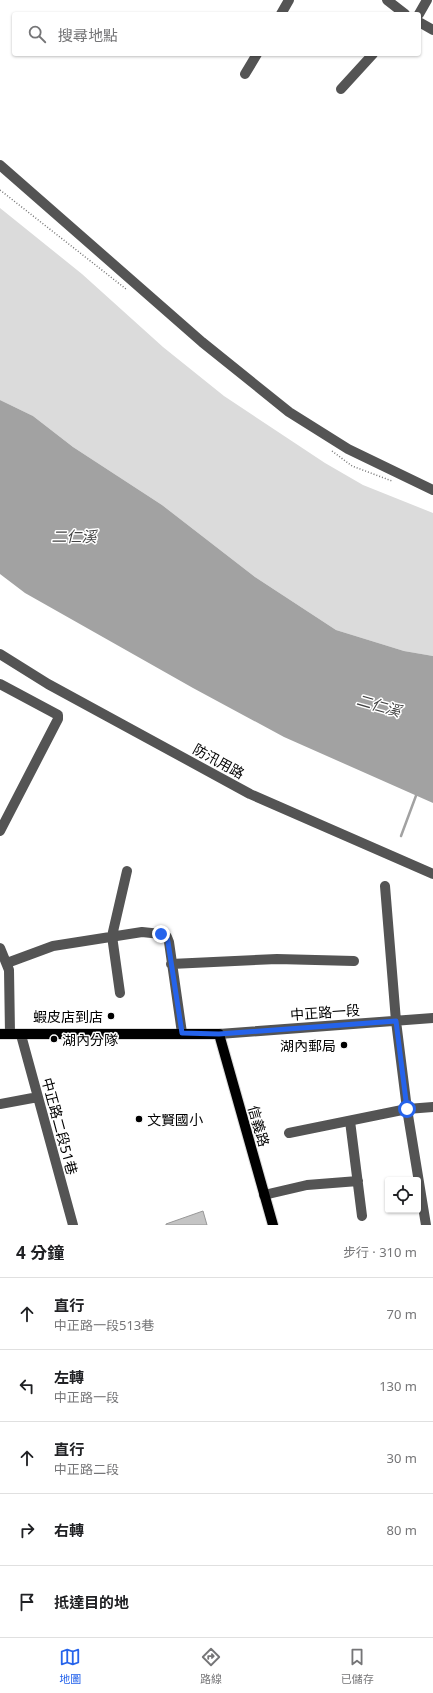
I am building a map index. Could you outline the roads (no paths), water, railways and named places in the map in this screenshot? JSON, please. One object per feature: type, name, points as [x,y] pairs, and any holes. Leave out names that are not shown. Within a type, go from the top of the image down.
[{"type":"main road","points":[[5,1034],[219,1034]]},
{"type":"main road","name":"信義路","points":[[219,1034],[273,1225]]},
{"type":"street","points":[[282,12],[289,0]]},
{"type":"street","points":[[387,0],[402,12]]},
{"type":"street","points":[[420,12],[427,0]]},
{"type":"street","points":[[421,23],[433,30]]},
{"type":"street","points":[[245,74],[256,56]]},
{"type":"street","points":[[341,89],[371,56]]},
{"type":"street","points":[[0,165],[202,342],[289,412],[348,449],[433,490]]},
{"type":"street","name":"防汛用路","points":[[0,654],[48,684],[250,794],[433,874]]},
{"type":"street","points":[[0,679],[18,692]]},
{"type":"street","points":[[0,684],[56,713],[58,719],[0,831]]},
{"type":"street","points":[[120,993],[112,936],[127,871]]},
{"type":"street","points":[[385,886],[396,1021],[407,1109],[426,1225]]},
{"type":"street","points":[[8,964],[53,946],[142,932],[161,934],[167,937],[182,1033]]},
{"type":"street","points":[[0,948],[8,964],[5,1034]]},
{"type":"street","points":[[171,964],[277,959],[354,961]]},
{"type":"street","name":"中正路一段","points":[[219,1034],[433,1018]]},
{"type":"street","name":"中正路二段51巷","points":[[21,1034],[73,1225]]},
{"type":"street","points":[[0,1104],[38,1097]]},
{"type":"street","points":[[289,1133],[407,1109],[433,1107]]},
{"type":"street","points":[[350,1121],[362,1216]]},
{"type":"street","points":[[264,1195],[307,1185],[358,1181]]},
{"type":"water","name":"二仁溪","points":[[0,400],[33,416],[73,447],[162,505],[255,577],[336,630],[404,651],[433,656],[433,803],[284,737],[193,688],[25,593],[0,574]]},
{"type":"waterway","points":[[401,836],[417,793]]},
{"type":"place","name":"蝦皮店到店","points":[[111,1016]]},
{"type":"place","name":"湖內分隊","points":[[54,1039]]},
{"type":"place","name":"湖內郵局","points":[[344,1045]]},
{"type":"place","name":"文賢國小","points":[[139,1119]]}]
